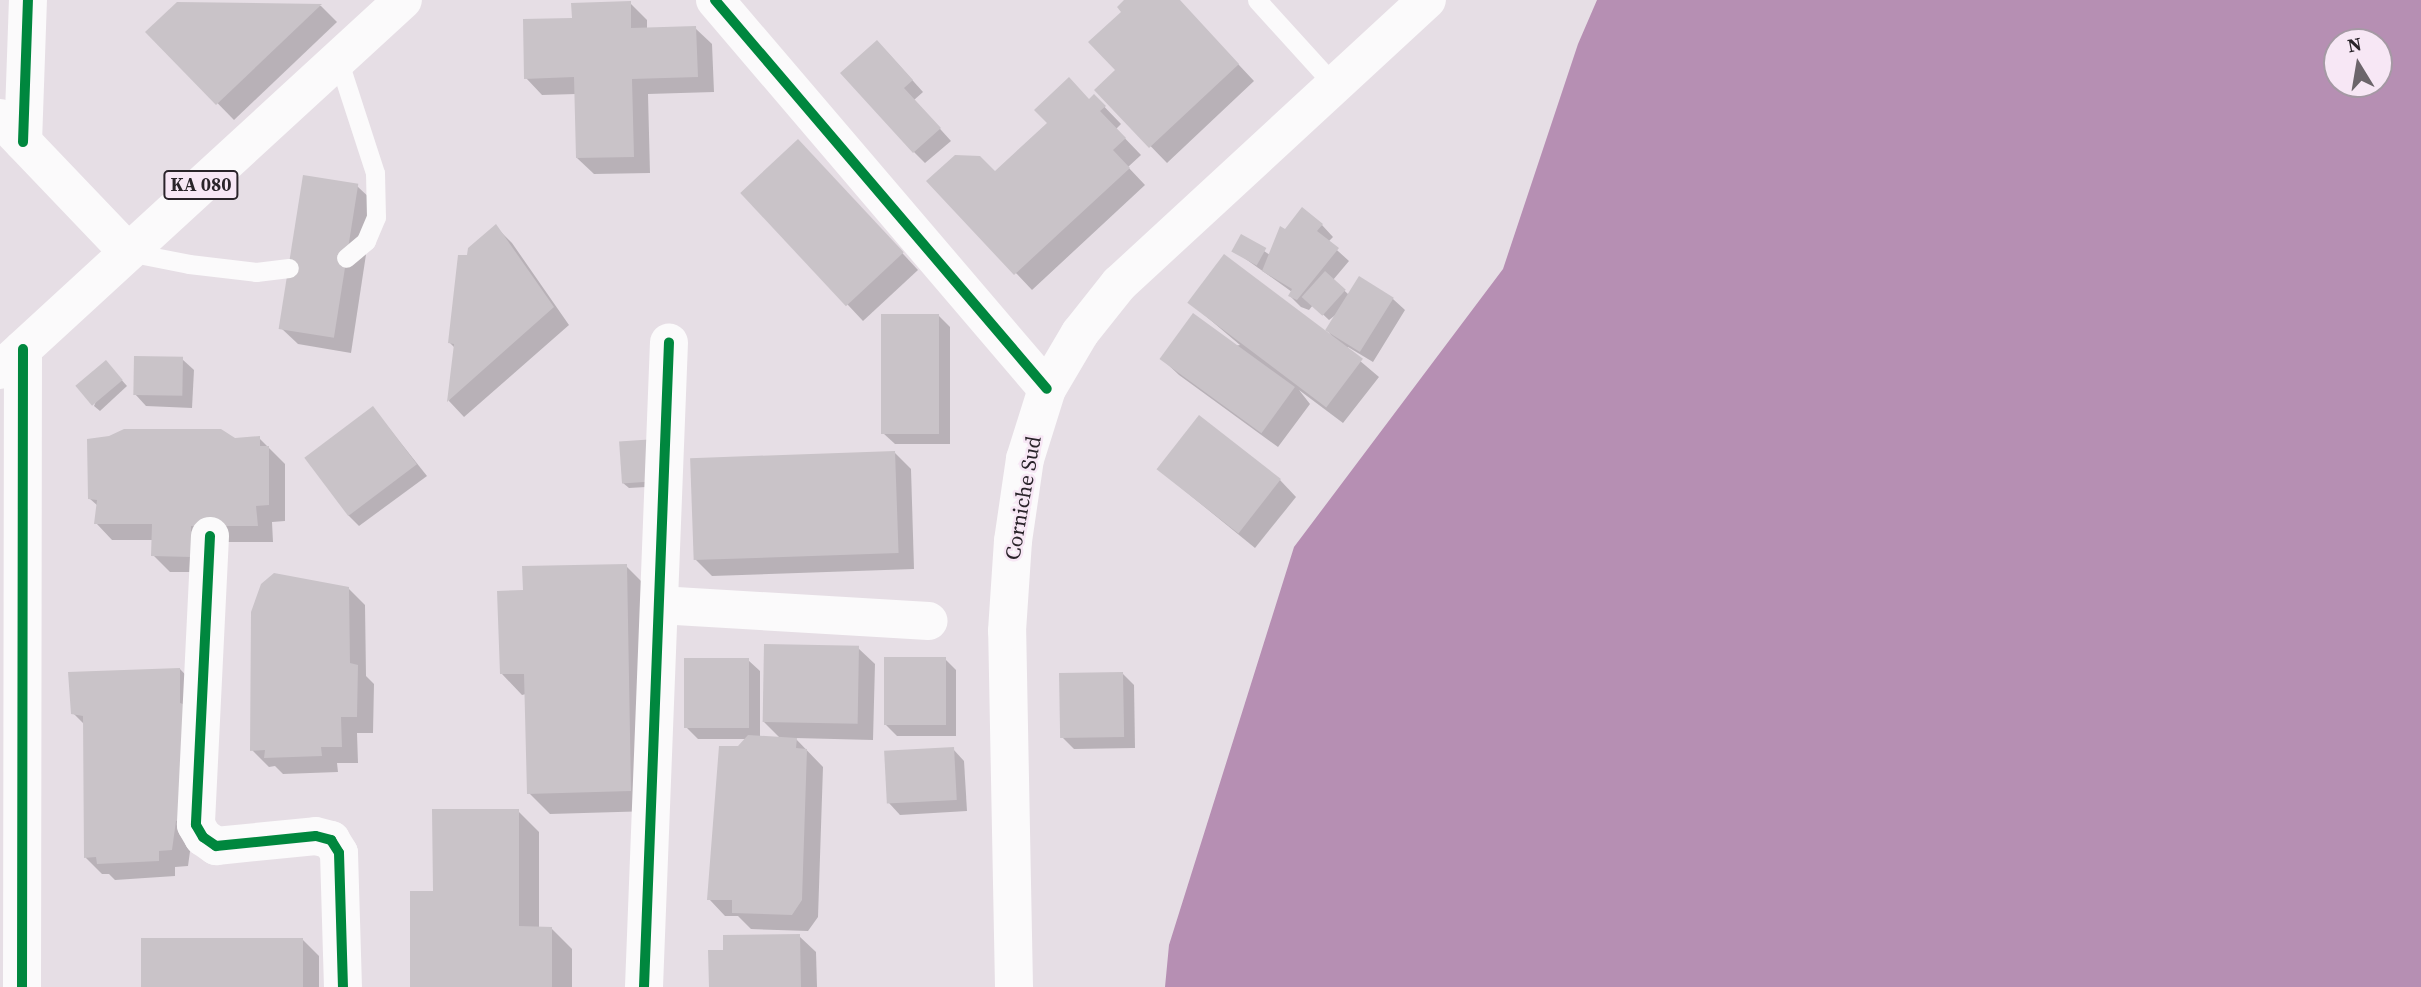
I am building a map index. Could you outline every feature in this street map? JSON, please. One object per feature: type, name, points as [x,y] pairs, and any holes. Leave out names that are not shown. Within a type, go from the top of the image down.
[{"type":"street","points":[[28,0],[11,130],[128,252]]},
{"type":"street","name":"KA 080","points":[[12,360],[403,0]]},
{"type":"street","points":[[715,0],[1047,389]]},
{"type":"street","name":"Corniche Sud","points":[[1014,987],[1007,631],[1013,541],[1025,459],[1047,389],[1080,333],[1119,284],[1427,0]]},
{"type":"street","points":[[644,987],[669,342]]},
{"type":"street","points":[[12,360],[22,987]]},
{"type":"street","points":[[210,536],[196,825],[203,837],[216,846],[316,836],[331,840],[339,853],[343,987]]},
{"type":"street","points":[[659,605],[929,621]]},
{"type":"lane","points":[[1258,0],[1335,86]]},
{"type":"lane","points":[[338,60],[375,173],[376,217],[366,241],[346,258]]},
{"type":"lane","points":[[128,252],[189,264],[256,272],[289,268]]},
{"type":"shaded area","points":[[1597,0],[2421,0],[2421,987],[1165,987],[1169,945],[1294,547],[1503,269],[1578,44]]},
{"type":"building","points":[[1124,0],[1180,0],[1239,64],[1149,148],[1094,90],[1115,70],[1088,42],[1121,12],[1117,7]]},
{"type":"building","points":[[631,1],[631,28],[696,26],[698,77],[632,79],[634,157],[576,158],[574,77],[524,79],[523,19],[572,18],[571,3]]},
{"type":"building","points":[[177,2],[322,4],[216,105],[145,32]]},
{"type":"building","points":[[877,40],[913,80],[904,88],[941,128],[913,153],[840,73]]},
{"type":"building","points":[[1069,77],[1089,99],[1094,94],[1106,106],[1100,111],[1126,138],[1113,150],[1130,168],[1014,275],[926,181],[955,155],[980,156],[995,171],[1047,123],[1034,110]]},
{"type":"building","points":[[798,139],[904,252],[846,306],[740,193]]},
{"type":"building","points":[[303,175],[358,184],[334,338],[279,329]]},
{"type":"building","points":[[1302,207],[1323,224],[1317,231],[1339,248],[1297,300],[1288,296],[1292,289],[1262,271],[1280,226],[1285,229]]},
{"type":"building","points":[[496,224],[554,307],[447,402],[454,344],[448,343],[458,255],[467,255],[468,248]]},
{"type":"building","points":[[1241,234],[1266,248],[1257,266],[1231,251]]},
{"type":"building","points":[[1224,254],[1363,359],[1326,407],[1187,303]]},
{"type":"building","points":[[1325,271],[1346,290],[1322,316],[1302,297]]},
{"type":"building","points":[[1359,276],[1394,298],[1360,352],[1325,330]]},
{"type":"building","points":[[1193,313],[1295,387],[1261,433],[1159,359]]},
{"type":"building","points":[[881,314],[939,314],[939,434],[881,434]]},
{"type":"building","points":[[134,356],[183,357],[182,396],[133,395]]},
{"type":"building","points":[[106,360],[123,380],[92,406],[75,386]]},
{"type":"building","points":[[373,406],[417,464],[348,516],[304,458]]},
{"type":"building","points":[[1199,415],[1281,479],[1238,533],[1157,469]]},
{"type":"building","points":[[124,429],[221,429],[235,438],[260,436],[260,446],[269,446],[269,505],[256,506],[258,526],[191,526],[191,557],[151,556],[152,524],[94,524],[97,500],[88,499],[87,439],[109,436]]},
{"type":"building","points":[[656,439],[659,481],[622,483],[619,442]]},
{"type":"building","points":[[895,451],[899,553],[694,560],[690,458]]},
{"type":"building","points":[[627,564],[631,791],[527,794],[524,674],[500,674],[497,591],[523,590],[522,566]]},
{"type":"building","points":[[274,573],[349,587],[350,663],[358,665],[357,717],[341,717],[342,747],[321,747],[322,756],[264,758],[265,750],[250,751],[251,612],[261,584]]},
{"type":"building","points":[[764,644],[859,646],[858,724],[763,722]]},
{"type":"building","points":[[884,657],[946,657],[946,725],[884,725]]},
{"type":"building","points":[[684,658],[749,658],[749,728],[684,728]]},
{"type":"building","points":[[180,668],[180,703],[189,706],[188,817],[176,821],[172,850],[159,851],[159,861],[97,864],[96,857],[84,858],[83,716],[71,714],[68,672]]},
{"type":"building","points":[[1123,672],[1124,737],[1060,738],[1059,673]]},
{"type":"building","points":[[748,735],[797,738],[796,748],[807,749],[802,900],[792,915],[732,913],[732,900],[707,900],[719,746],[738,746]]},
{"type":"building","points":[[954,747],[957,800],[887,804],[884,751]]},
{"type":"building","points":[[432,809],[519,809],[519,926],[552,927],[552,987],[410,987],[410,891],[433,891]]},
{"type":"building","points":[[800,934],[801,987],[709,987],[708,950],[723,950],[723,935]]},
{"type":"building","points":[[141,938],[303,938],[303,987],[141,987]]},
{"type":"cycle path","points":[[23,142],[28,0]]},
{"type":"cycle path","points":[[715,0],[1047,389]]},
{"type":"cycle path","points":[[644,987],[669,342]]},
{"type":"cycle path","points":[[22,987],[23,349]]},
{"type":"cycle path","points":[[210,536],[196,825],[203,837],[216,846],[316,836],[331,840],[339,853],[343,987]]}]
